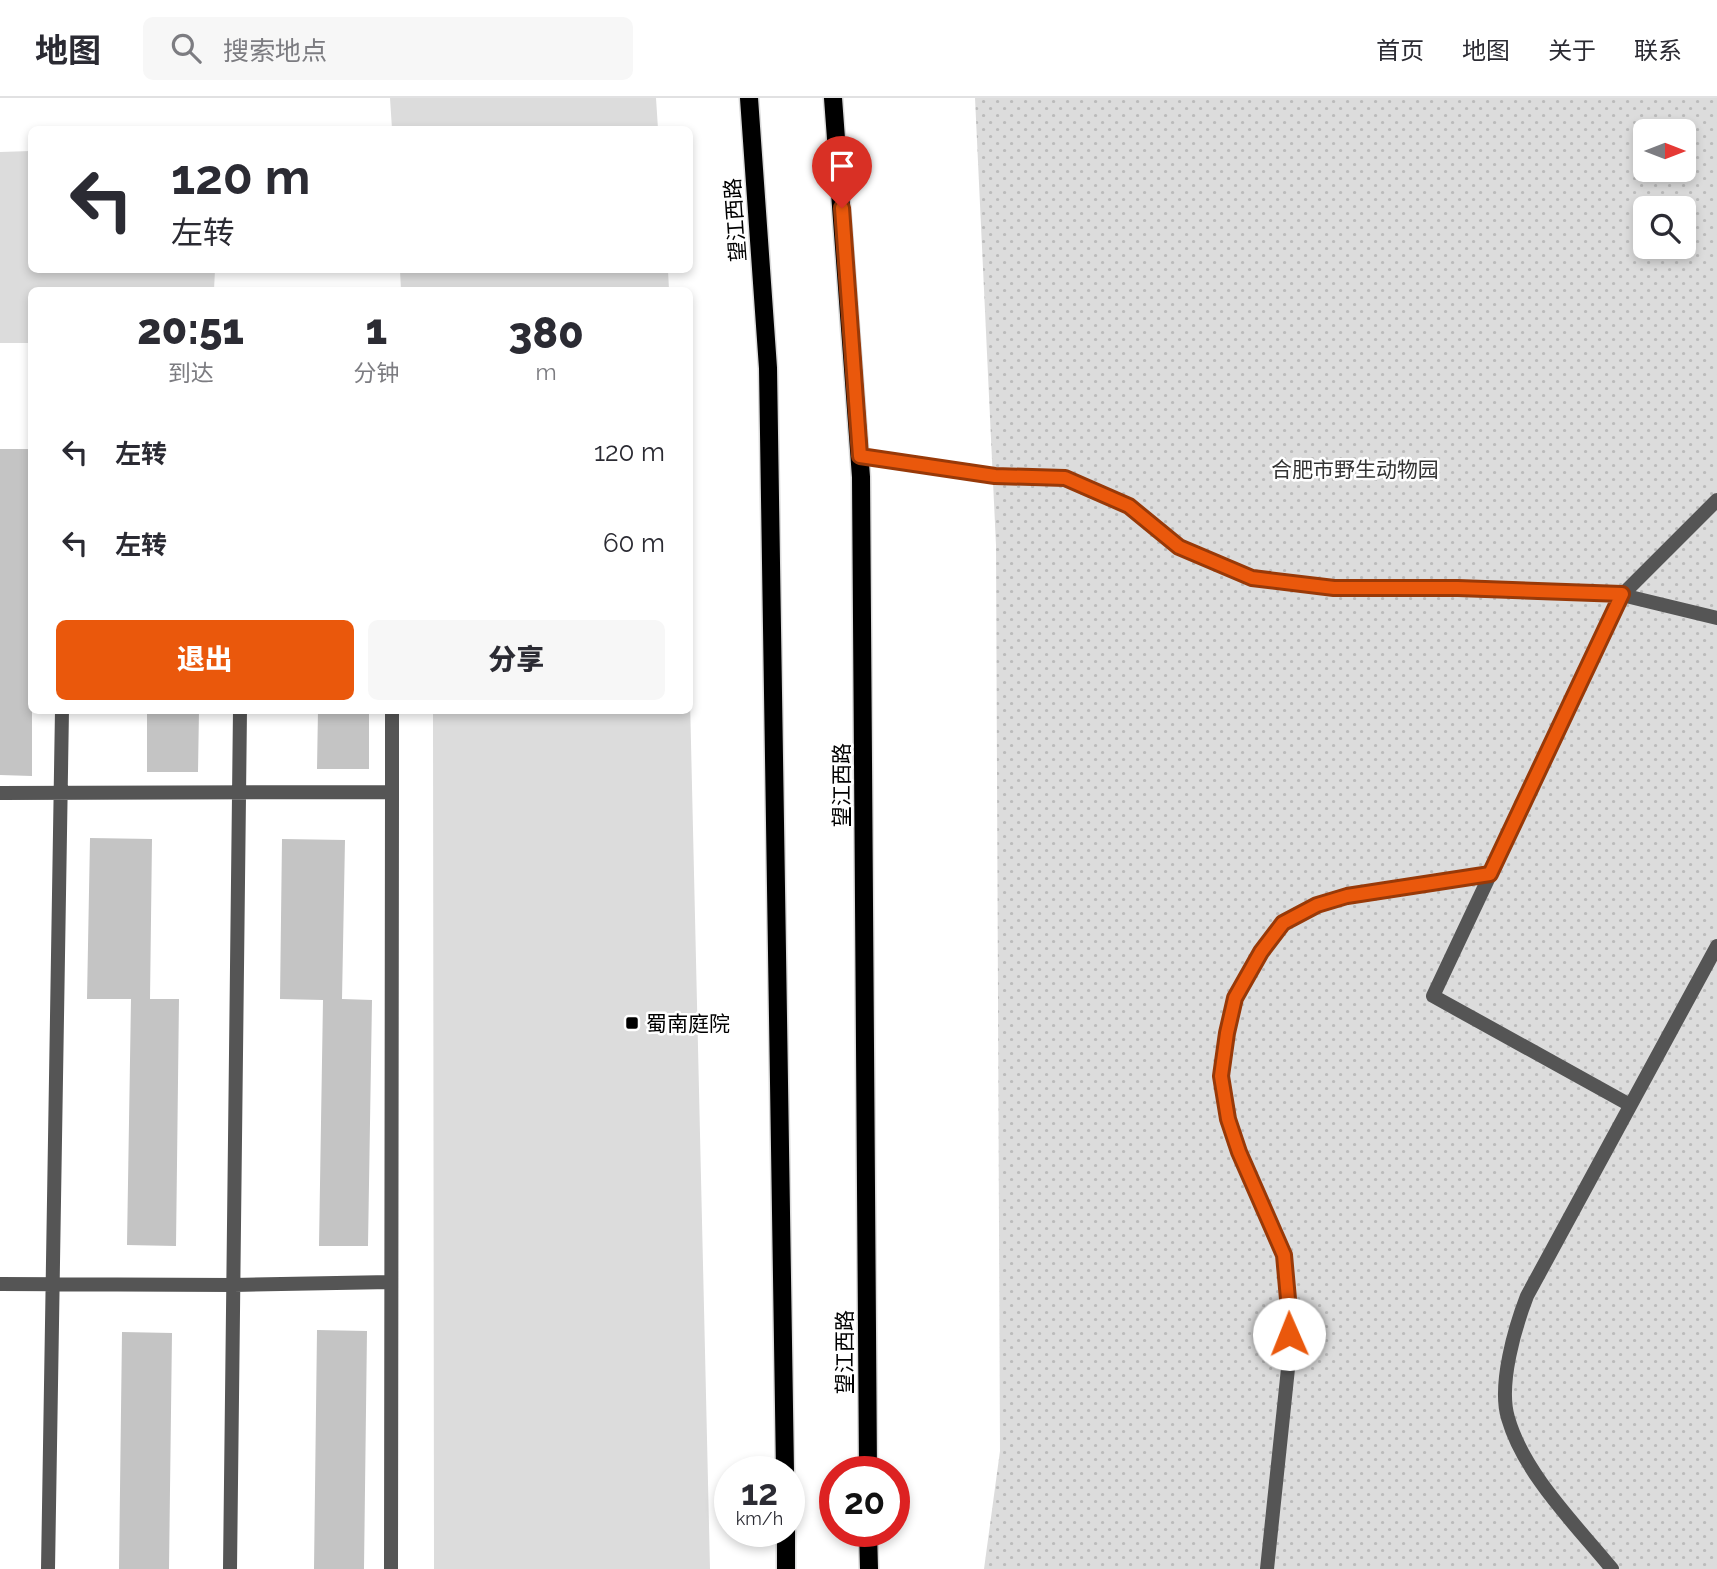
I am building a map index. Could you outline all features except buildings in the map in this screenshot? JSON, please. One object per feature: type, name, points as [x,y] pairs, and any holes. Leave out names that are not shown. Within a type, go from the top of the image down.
[{"type":"main road","name":"望江西路","points":[[749,98],[768,368],[785,1456]]},
{"type":"main road","name":"望江西路","points":[[834,98],[862,490],[868,1456]]},
{"type":"main road","points":[[786,1547],[786,1569]]},
{"type":"main road","points":[[868,1547],[869,1569]]},
{"type":"lane","points":[[860,456],[995,476],[1065,478],[1129,506],[1179,547],[1252,578],[1334,588],[1458,588],[1622,594],[1717,618]]},
{"type":"lane","points":[[1630,1105],[1433,996],[1622,594],[1717,500]]},
{"type":"lane","points":[[48,1569],[62,714]]},
{"type":"lane","points":[[230,1569],[240,714]]},
{"type":"lane","points":[[391,1569],[392,714]]},
{"type":"lane","points":[[0,793],[392,792]]},
{"type":"lane","points":[[1267,1569],[1289,1359],[1289,1310],[1284,1255],[1239,1152],[1228,1119],[1221,1076],[1235,998],[1261,952],[1283,923],[1317,905],[1347,896],[1490,874]]},
{"type":"lane","points":[[1612,1569],[1535,1474],[1508,1418],[1505,1390],[1518,1320],[1527,1296],[1717,946]]},
{"type":"lane","points":[[0,1284],[234,1285],[391,1282]]},
{"type":"green space","points":[[390,98],[656,98],[658,126],[392,126]]},
{"type":"green space","name":"合肥市野生动物园","points":[[975,98],[1717,98],[1717,1569],[984,1569],[1000,1451],[996,545]]},
{"type":"green space","points":[[28,151],[28,273],[215,273],[214,287],[28,287],[28,343],[0,343],[0,152]]},
{"type":"green space","points":[[400,273],[668,273],[669,287],[401,287]]},
{"type":"green space","points":[[433,714],[690,714],[710,1569],[434,1569]]},
{"type":"place","name":"蜀南庭院","points":[[632,1023]]},
{"type":"route","points":[[842,208],[860,456],[995,476],[1065,478],[1129,506],[1179,547],[1252,578],[1334,588],[1458,588],[1622,594],[1490,874],[1347,896],[1317,905],[1283,923],[1261,952],[1235,998],[1221,1076],[1228,1119],[1239,1152],[1284,1255],[1289,1334]]}]
